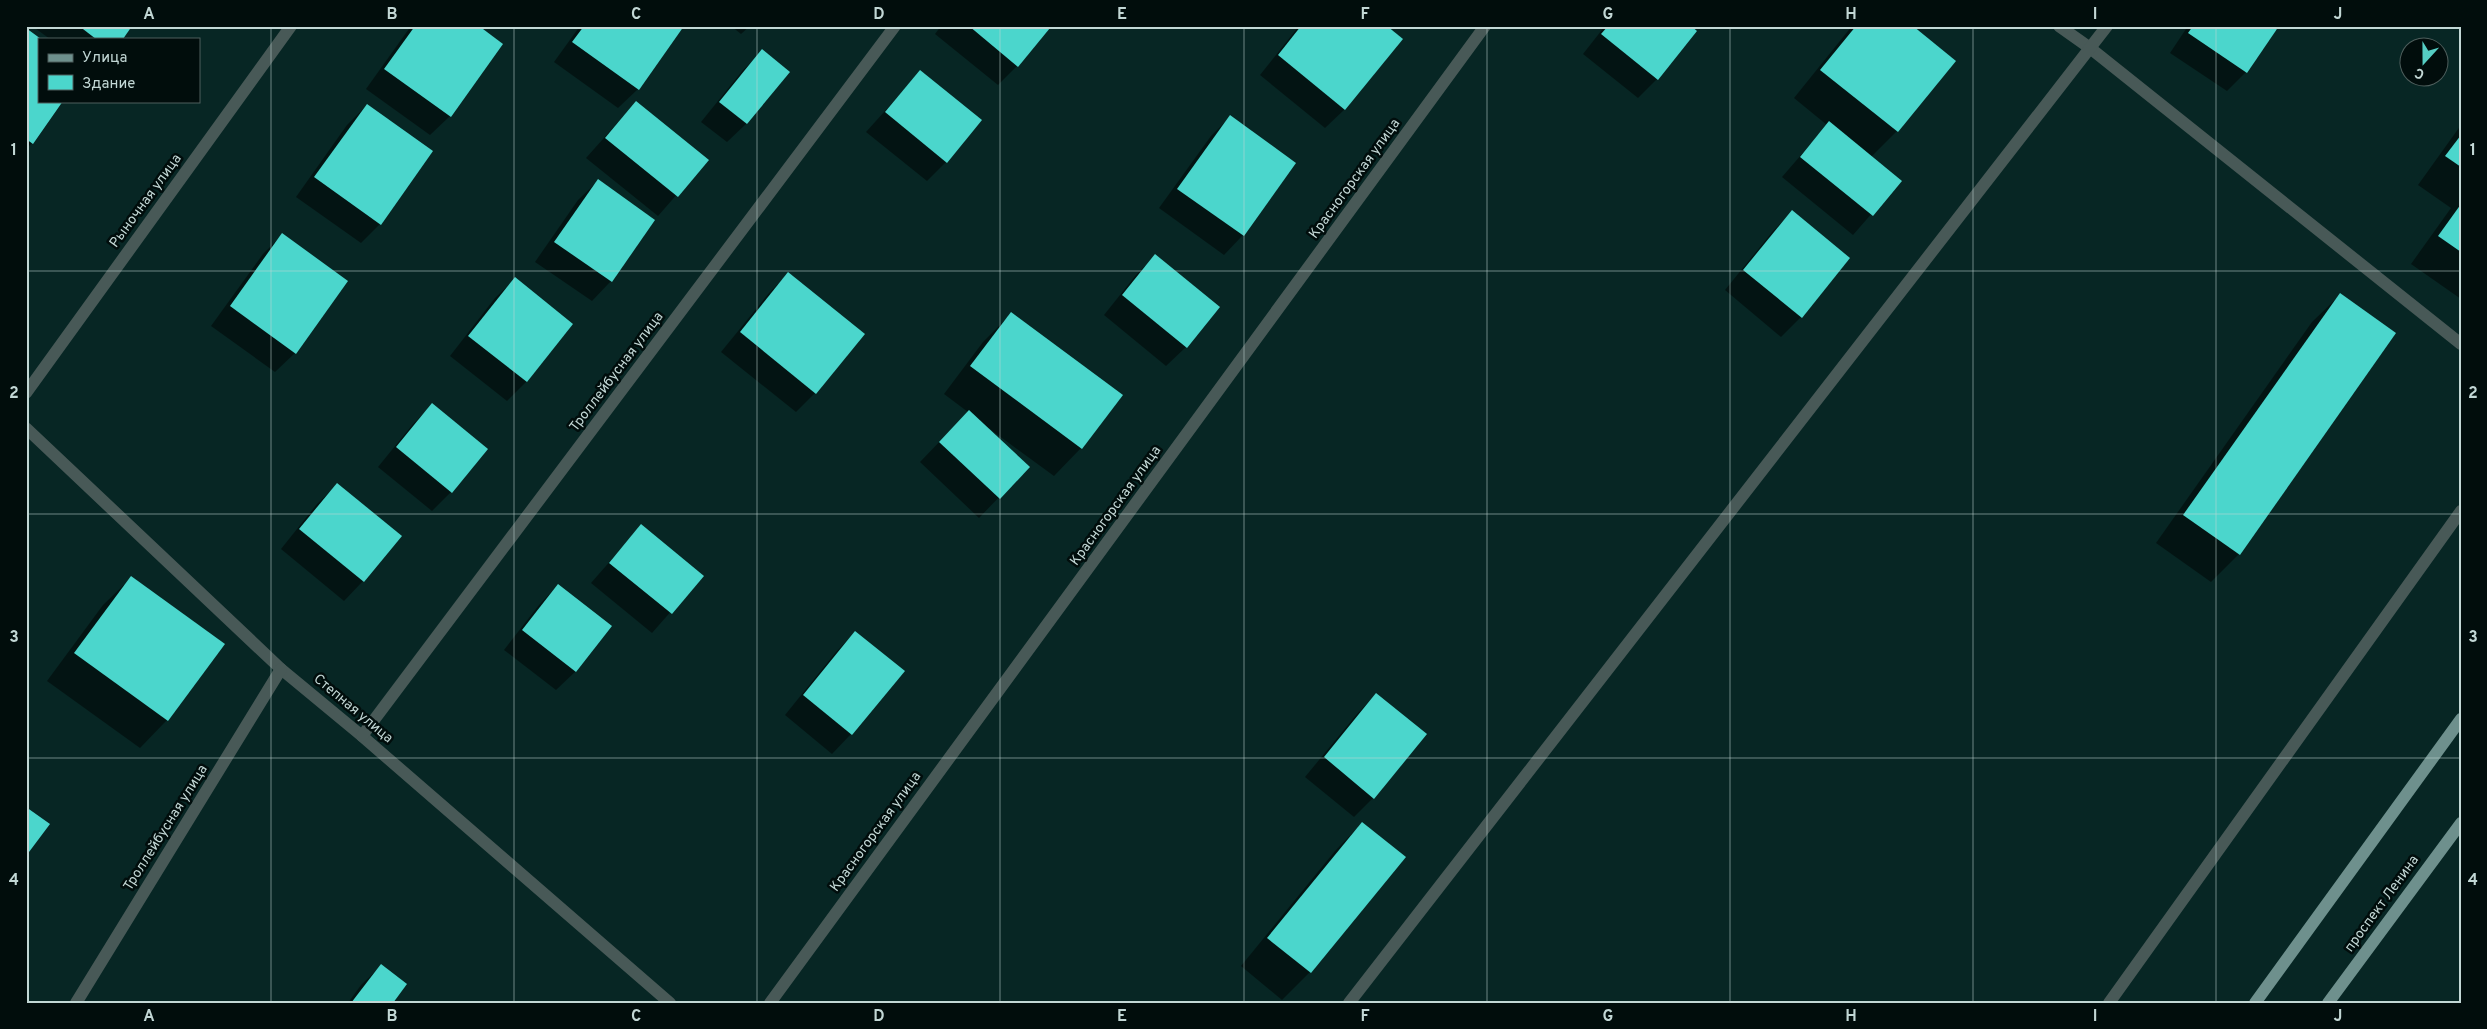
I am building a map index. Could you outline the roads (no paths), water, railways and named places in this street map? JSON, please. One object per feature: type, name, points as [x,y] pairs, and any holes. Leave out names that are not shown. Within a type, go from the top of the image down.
[{"type":"main road","points":[[2255,1003],[2461,719]]},
{"type":"main road","name":"проспект Ленина","points":[[2328,1003],[2461,823]]},
{"type":"street","name":"Рыночная улица","points":[[26,393],[291,26]]},
{"type":"street","name":"Троллейбусная улица","points":[[362,736],[895,26]]},
{"type":"street","name":"Красногорская улица","points":[[770,1003],[1485,26]]},
{"type":"street","points":[[2059,26],[2090,48],[2461,344]]},
{"type":"street","points":[[1349,1003],[2107,26]]},
{"type":"street","name":"Степная улица","points":[[26,428],[281,669],[362,736],[670,1003]]},
{"type":"street","points":[[2108,1003],[2461,511]]},
{"type":"street","name":"Троллейбусная улица","points":[[76,1003],[281,669]]}]
